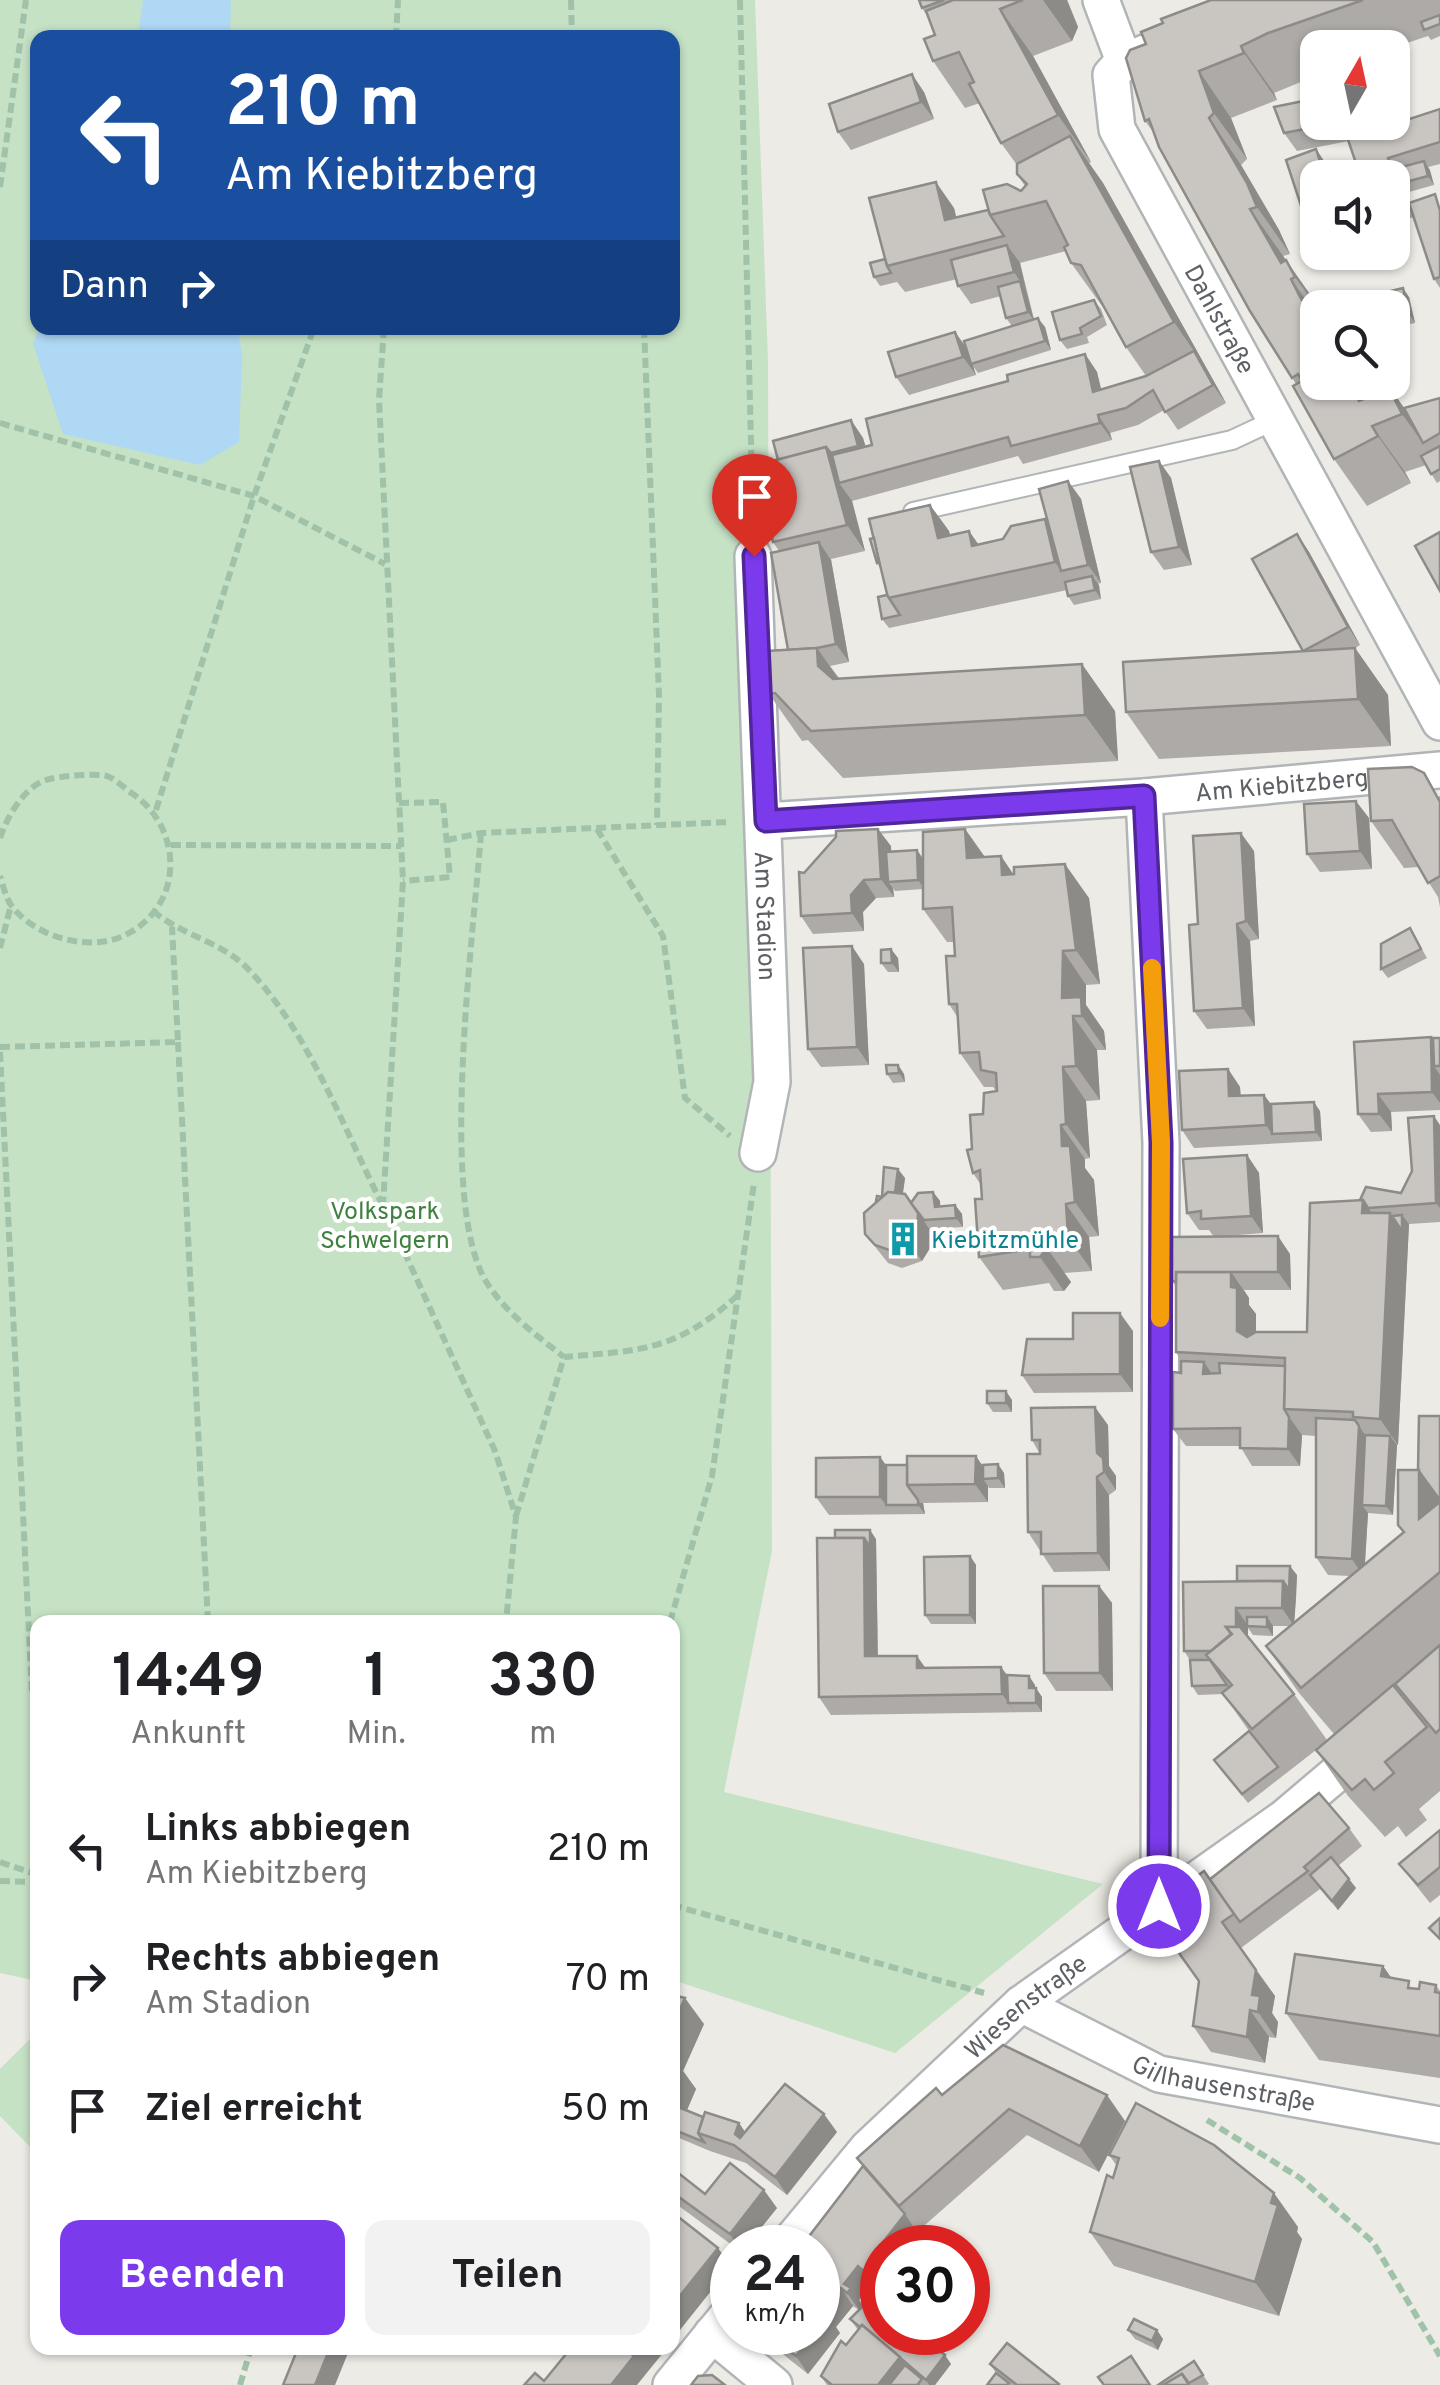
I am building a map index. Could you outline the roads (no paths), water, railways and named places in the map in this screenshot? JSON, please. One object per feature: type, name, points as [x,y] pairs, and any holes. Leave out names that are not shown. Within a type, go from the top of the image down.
[{"type":"street","points":[[1102,0],[1124,61],[1195,34]]},
{"type":"street","name":"Dahlstraße","points":[[1124,61],[1111,75],[1116,129],[1440,722]]},
{"type":"street","name":"Am Stadion","points":[[754,556],[772,1082],[758,1153]]},
{"type":"street","name":"Am Kiebitzberg","points":[[766,821],[1144,796],[1440,770]]},
{"type":"street","points":[[1144,796],[1161,1142],[1159,1906]]},
{"type":"street","name":"Wiesenstraße","points":[[803,2225],[868,2148],[1021,2004],[1284,1818],[1440,1686]]},
{"type":"street","name":"Gillhausenstraße","points":[[1021,2004],[1159,2074],[1440,2126]]},
{"type":"street","points":[[671,2385],[710,2337]]},
{"type":"street","points":[[749,2355],[774,2385]]},
{"type":"lane","points":[[898,516],[1232,440],[1275,420]]},
{"type":"water","points":[[143,0],[231,0],[230,30],[139,30]]},
{"type":"water","points":[[37,335],[239,335],[239,442],[200,465],[63,434],[33,343]]},
{"type":"place","name":"Kiebitzmühle","points":[[903,1239]]},
{"type":"park label","name":"Volkspark Schwelgern","points":[[385,1224]]}]
